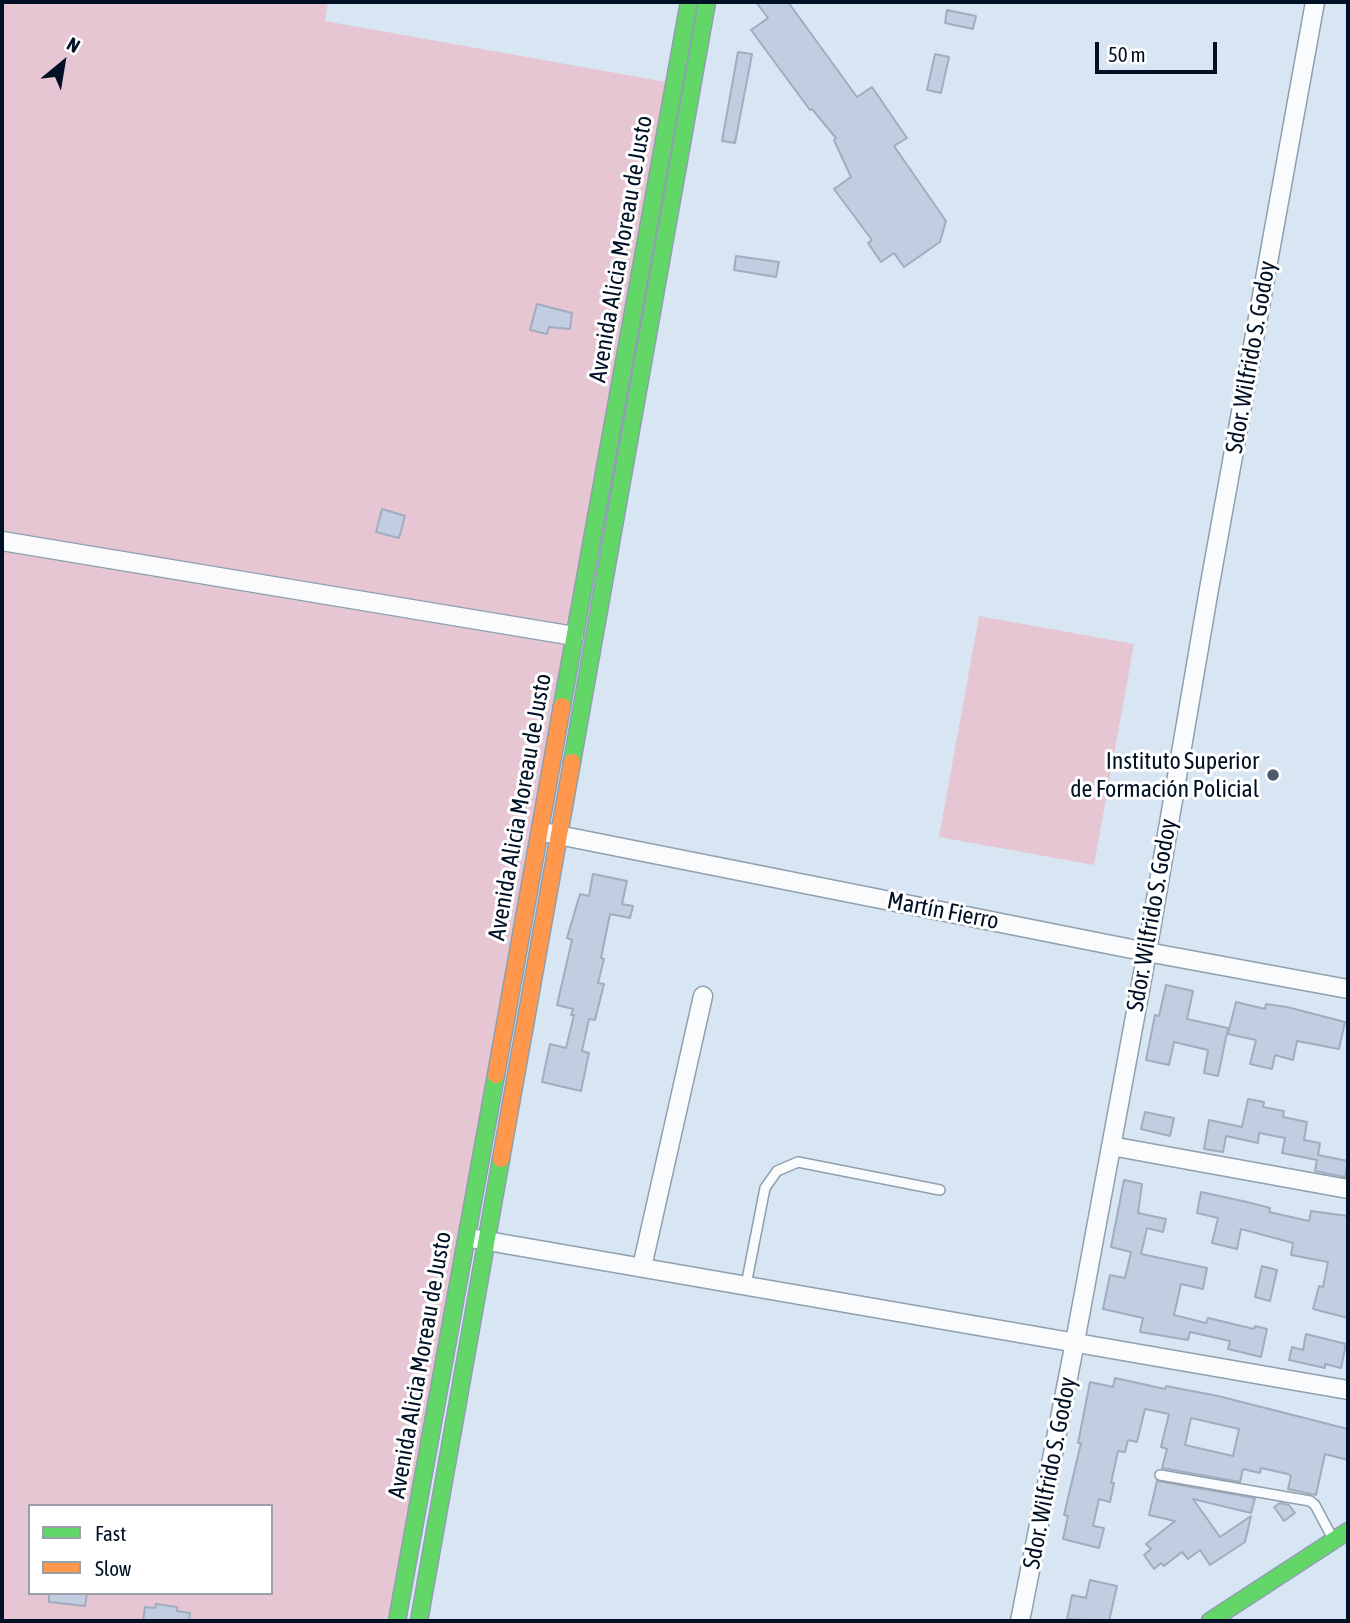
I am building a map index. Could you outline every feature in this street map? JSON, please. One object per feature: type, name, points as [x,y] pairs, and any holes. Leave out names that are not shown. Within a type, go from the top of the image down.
[{"type":"main road","name":"Avenida Alicia Moreau de Justo","points":[[397,1621],[689,2]]},
{"type":"main road","name":"Avenida Alicia Moreau de Justo","points":[[419,1621],[707,2]]},
{"type":"main road","points":[[1210,1621],[1348,1531]]},
{"type":"street","name":"Sdor. Wilfrido S. Godoy","points":[[1020,1621],[1147,952],[1209,589],[1315,2]]},
{"type":"street","points":[[2,541],[575,636]]},
{"type":"street","name":"Martín Fierro","points":[[539,832],[558,833],[1147,952],[1348,989]]},
{"type":"street","points":[[642,1267],[703,996]]},
{"type":"street","points":[[1111,1146],[1348,1189]]},
{"type":"street","points":[[466,1238],[1348,1390]]},
{"type":"lane","points":[[746,1285],[765,1188],[777,1171],[798,1162],[940,1190]]},
{"type":"lane","points":[[1160,1475],[1310,1501],[1315,1505],[1333,1541]]},
{"type":"shaded area","points":[[2,2],[328,2],[325,21],[672,83],[398,1621],[2,1621]]},
{"type":"shaded area","points":[[979,616],[1134,644],[1094,865],[939,837]]},
{"type":"building","points":[[756,2],[788,2],[857,97],[872,87],[907,138],[894,146],[946,221],[940,242],[904,267],[894,253],[881,262],[868,243],[872,240],[834,189],[851,177],[834,140],[836,138],[812,109],[810,110],[751,30],[768,18]]},
{"type":"building","points":[[947,10],[976,16],[973,29],[945,23]]},
{"type":"building","points":[[738,52],[752,54],[735,143],[722,141]]},
{"type":"building","points":[[935,54],[949,57],[941,93],[927,90]]},
{"type":"building","points":[[736,256],[779,262],[776,277],[734,270]]},
{"type":"building","points":[[537,304],[572,313],[570,329],[549,327],[547,334],[530,330]]},
{"type":"building","points":[[382,509],[405,516],[399,538],[376,532]]},
{"type":"building","points":[[593,874],[627,881],[622,904],[633,906],[630,918],[610,914],[598,983],[604,984],[595,1020],[589,1019],[582,1051],[589,1053],[581,1091],[542,1082],[550,1044],[566,1048],[573,1009],[557,1005],[572,940],[567,938],[580,894],[589,896]]},
{"type":"building","points":[[1166,985],[1193,991],[1187,1019],[1228,1028],[1218,1076],[1204,1073],[1208,1050],[1174,1042],[1169,1065],[1146,1060],[1155,1015],[1159,1016]]},
{"type":"building","points":[[1236,1002],[1265,1009],[1266,1004],[1287,1007],[1345,1022],[1339,1049],[1297,1041],[1293,1060],[1275,1055],[1272,1069],[1250,1064],[1256,1040],[1228,1034]]},
{"type":"building","points":[[1248,1099],[1264,1102],[1263,1107],[1284,1111],[1283,1117],[1307,1122],[1304,1140],[1320,1143],[1318,1155],[1348,1161],[1345,1177],[1315,1171],[1317,1160],[1282,1153],[1285,1138],[1259,1133],[1258,1143],[1226,1136],[1223,1152],[1204,1149],[1209,1120],[1242,1127]]},
{"type":"building","points":[[1145,1112],[1174,1118],[1170,1136],[1141,1129]]},
{"type":"building","points":[[1124,1180],[1142,1184],[1138,1213],[1166,1219],[1163,1232],[1147,1228],[1141,1254],[1207,1268],[1203,1289],[1181,1284],[1174,1315],[1206,1323],[1208,1318],[1254,1329],[1255,1326],[1267,1329],[1261,1357],[1228,1349],[1230,1341],[1190,1332],[1188,1340],[1140,1332],[1143,1318],[1103,1309],[1110,1275],[1125,1278],[1131,1252],[1111,1247]]},
{"type":"building","points":[[1201,1192],[1270,1208],[1269,1212],[1309,1221],[1311,1211],[1348,1216],[1348,1318],[1313,1309],[1319,1286],[1323,1287],[1328,1262],[1291,1255],[1293,1243],[1241,1229],[1237,1249],[1212,1243],[1218,1218],[1197,1213]]},
{"type":"building","points":[[1262,1266],[1277,1270],[1270,1301],[1255,1297]]},
{"type":"building","points":[[1306,1334],[1346,1344],[1341,1368],[1325,1364],[1325,1368],[1289,1360],[1292,1347],[1303,1350]]},
{"type":"building","points":[[1115,1378],[1165,1389],[1166,1386],[1218,1396],[1348,1429],[1348,1460],[1325,1454],[1316,1495],[1288,1489],[1291,1476],[1261,1468],[1260,1473],[1243,1469],[1240,1482],[1162,1468],[1167,1449],[1161,1447],[1169,1414],[1145,1409],[1137,1442],[1128,1440],[1125,1452],[1118,1451],[1110,1502],[1099,1499],[1093,1526],[1104,1528],[1099,1548],[1063,1539],[1068,1516],[1064,1515],[1081,1443],[1078,1443],[1090,1382],[1113,1387]],"holes":[[[1191,1418],[1239,1429],[1233,1456],[1185,1445]]]},
{"type":"building","points":[[1157,1481],[1255,1498],[1251,1513],[1193,1499],[1220,1537],[1251,1516],[1245,1542],[1210,1565],[1200,1550],[1188,1559],[1182,1552],[1164,1566],[1161,1563],[1154,1569],[1144,1555],[1151,1549],[1146,1544],[1175,1521],[1149,1515]]},
{"type":"building","points":[[1280,1503],[1289,1505],[1295,1513],[1284,1521],[1274,1507]]},
{"type":"building","points":[[1090,1580],[1117,1586],[1109,1621],[1067,1619],[1072,1595],[1086,1598]]},
{"type":"building","points":[[49,1595],[87,1595],[85,1606],[49,1602]]},
{"type":"building","points":[[156,1604],[177,1607],[177,1611],[190,1613],[189,1621],[143,1621],[145,1607],[155,1608]]},
{"type":"traffic: fast","points":[[562,706],[689,2]]},
{"type":"traffic: fast","points":[[572,762],[707,2]]},
{"type":"traffic: fast","points":[[397,1621],[496,1075]]},
{"type":"traffic: fast","points":[[419,1621],[501,1159]]},
{"type":"traffic: fast","points":[[1210,1621],[1348,1531]]},
{"type":"traffic: slow","points":[[496,1075],[562,706]]},
{"type":"traffic: slow","points":[[501,1159],[572,762]]},
{"type":"place","name":"Instituto Superior de Formación Policial","points":[[1273,775]]}]
